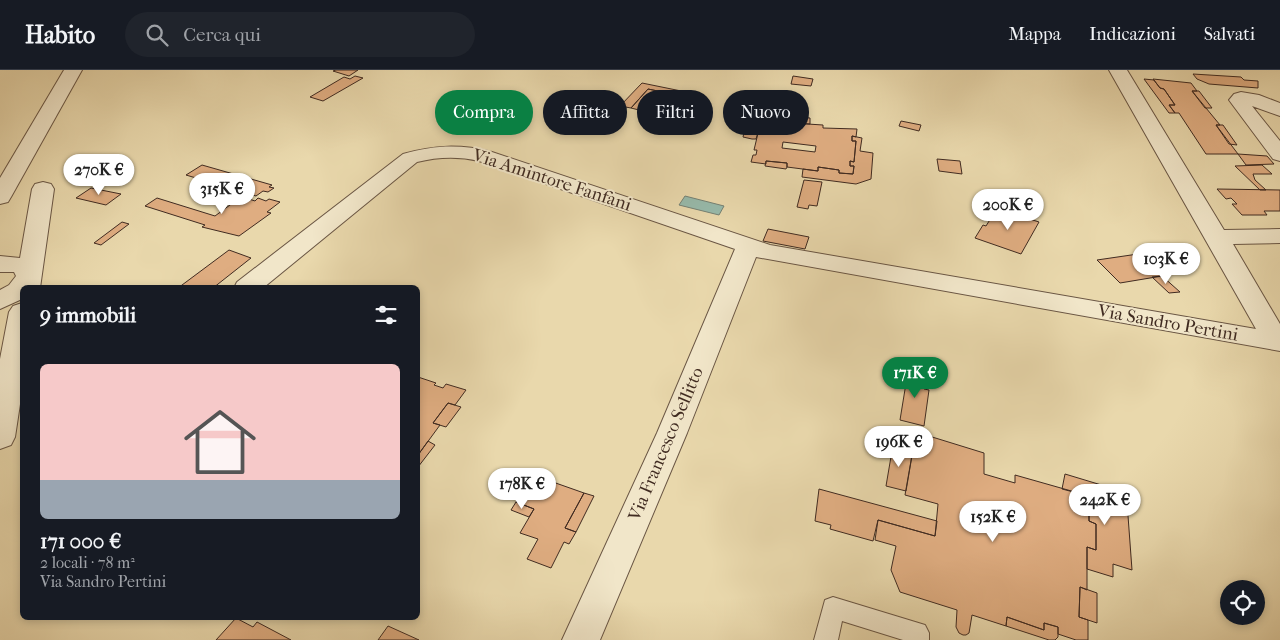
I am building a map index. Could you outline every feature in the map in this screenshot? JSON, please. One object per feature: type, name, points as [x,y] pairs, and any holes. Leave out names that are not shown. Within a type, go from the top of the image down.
[{"type":"street","points":[[0,197],[73,70]]},
{"type":"street","name":"Via Sandro Pertini","points":[[1118,70],[1279,345]]},
{"type":"street","points":[[1280,110],[1252,99],[1241,98],[1238,100],[1280,155]]},
{"type":"street","name":"Via Amintore Fanfani","points":[[250,285],[406,161],[424,154],[442,151],[471,152],[485,156],[748,246]]},
{"type":"street","points":[[28,282],[43,189]]},
{"type":"street","points":[[1217,237],[1280,236]]},
{"type":"street","name":"Via Sandro Pertini","points":[[748,246],[766,252],[1279,345]]},
{"type":"street","name":"Via Francesco Sellitto","points":[[581,640],[672,433],[748,246]]},
{"type":"street","points":[[0,264],[6,263],[23,266],[28,282]]},
{"type":"street","points":[[0,301],[20,289]]},
{"type":"street","points":[[0,437],[20,323]]},
{"type":"lane","points":[[826,640],[833,608],[917,633],[917,640]]},
{"type":"shaded area","points":[[685,196],[724,206],[719,215],[679,205]]},
{"type":"building","points":[[358,70],[349,76],[333,71]]},
{"type":"building","points":[[1193,74],[1241,77],[1244,80],[1258,81],[1258,88],[1209,84],[1197,79]]},
{"type":"building","points":[[355,76],[363,78],[323,101],[310,97],[344,77],[350,79]]},
{"type":"building","points":[[793,76],[813,79],[811,86],[791,84]]},
{"type":"building","points":[[1144,79],[1154,80],[1160,88],[1164,89],[1175,105],[1169,105],[1175,113],[1169,113]]},
{"type":"building","points":[[1153,79],[1191,83],[1197,91],[1192,91],[1220,125],[1216,125],[1238,154],[1206,154],[1179,113],[1175,113],[1169,105],[1175,105],[1164,89],[1160,88]]},
{"type":"building","points":[[642,83],[676,90],[637,90],[637,101],[631,108],[627,107],[627,99]]},
{"type":"building","points":[[1192,91],[1199,91],[1212,108],[1205,108]]},
{"type":"building","points":[[637,101],[637,110],[631,108]]},
{"type":"building","points":[[901,121],[921,125],[919,131],[899,126]]},
{"type":"building","points":[[809,124],[823,125],[823,128],[857,129],[856,137],[852,136],[852,141],[856,141],[854,162],[850,161],[850,166],[854,166],[853,174],[839,173],[839,170],[818,167],[818,171],[787,167],[787,163],[766,161],[766,164],[751,162],[753,155],[756,155],[757,150],[754,150],[758,135],[809,135]],"holes":[[[783,142],[816,146],[815,152],[782,148]]]},
{"type":"building","points":[[1216,125],[1223,125],[1237,145],[1229,144]]},
{"type":"building","points":[[743,135],[757,135],[756,139],[743,137]]},
{"type":"building","points":[[852,136],[862,138],[860,151],[873,153],[871,179],[856,184],[802,177],[803,169],[818,171],[818,167],[839,170],[839,173],[853,174],[854,166],[850,166],[850,161],[854,162],[856,141],[852,141]]},
{"type":"building","points":[[1238,154],[1267,156],[1274,164],[1246,165]]},
{"type":"building","points":[[937,159],[960,161],[962,174],[939,171]]},
{"type":"building","points":[[766,161],[787,163],[787,167],[786,169],[765,166]]},
{"type":"building","points":[[202,165],[272,185],[269,187],[274,188],[268,192],[263,191],[256,196],[186,175]]},
{"type":"building","points":[[1262,165],[1272,174],[1253,174],[1255,180],[1266,190],[1260,190],[1235,166]]},
{"type":"building","points":[[804,180],[822,182],[817,206],[809,205],[808,209],[797,207]]},
{"type":"building","points":[[91,188],[121,194],[106,205],[76,198]]},
{"type":"building","points":[[1217,189],[1280,190],[1280,211],[1264,211],[1267,215],[1242,215],[1232,204],[1237,204],[1231,198],[1226,199]]},
{"type":"building","points":[[157,198],[215,216],[234,202],[239,204],[246,198],[255,201],[258,198],[266,201],[269,199],[280,202],[267,212],[271,213],[239,236],[202,227],[205,225],[145,206]]},
{"type":"building","points":[[995,208],[1039,222],[1021,254],[975,238],[983,225],[986,226]]},
{"type":"building","points":[[122,222],[129,224],[101,245],[94,243]]},
{"type":"building","points":[[768,229],[809,237],[805,249],[763,241]]},
{"type":"building","points":[[229,250],[251,258],[217,285],[182,285]]},
{"type":"building","points":[[1138,254],[1162,276],[1120,283],[1097,260]]},
{"type":"building","points":[[1162,276],[1180,292],[1169,293],[1152,277]]},
{"type":"building","points":[[908,371],[927,375],[924,389],[929,390],[924,426],[900,420]]},
{"type":"building","points":[[420,378],[436,383],[434,385],[443,388],[446,384],[466,390],[455,405],[448,403],[433,423],[440,425],[420,452]]},
{"type":"building","points":[[448,403],[461,407],[446,427],[433,423]]},
{"type":"building","points":[[916,432],[984,453],[984,474],[1015,483],[1015,475],[1089,496],[1089,521],[1096,524],[1096,550],[1087,547],[1087,590],[1080,587],[1079,617],[1088,620],[1088,640],[1076,640],[1058,634],[1058,627],[1044,623],[1044,630],[1007,617],[1006,626],[972,615],[969,633],[963,635],[959,633],[956,627],[957,610],[900,592],[891,570],[896,546],[875,540],[878,520],[935,536],[938,504],[905,495]]},
{"type":"building","points":[[428,441],[435,445],[420,464],[420,452]]},
{"type":"building","points":[[893,445],[913,450],[906,491],[886,486]]},
{"type":"building","points":[[1065,474],[1108,487],[1127,502],[1132,570],[1113,564],[1113,577],[1087,569],[1087,547],[1096,550],[1096,524],[1089,521],[1089,496],[1062,489]]},
{"type":"building","points":[[533,475],[584,493],[565,528],[576,532],[569,544],[564,542],[551,568],[527,559],[538,539],[520,533],[534,509],[516,502]]},
{"type":"building","points":[[819,489],[937,521],[935,536],[878,520],[873,541],[830,529],[831,525],[815,521]]},
{"type":"building","points":[[584,493],[594,496],[576,532],[565,528]]},
{"type":"building","points":[[516,502],[534,509],[529,517],[511,510]]},
{"type":"building","points":[[1080,587],[1097,593],[1097,623],[1079,617]]},
{"type":"building","points":[[1007,617],[1044,630],[1044,623],[1058,627],[1058,637],[1055,640],[1049,640],[1006,626]]},
{"type":"building","points":[[234,620],[240,620],[253,627],[257,622],[291,640],[216,640]]},
{"type":"building","points":[[388,626],[419,640],[378,640]]}]
